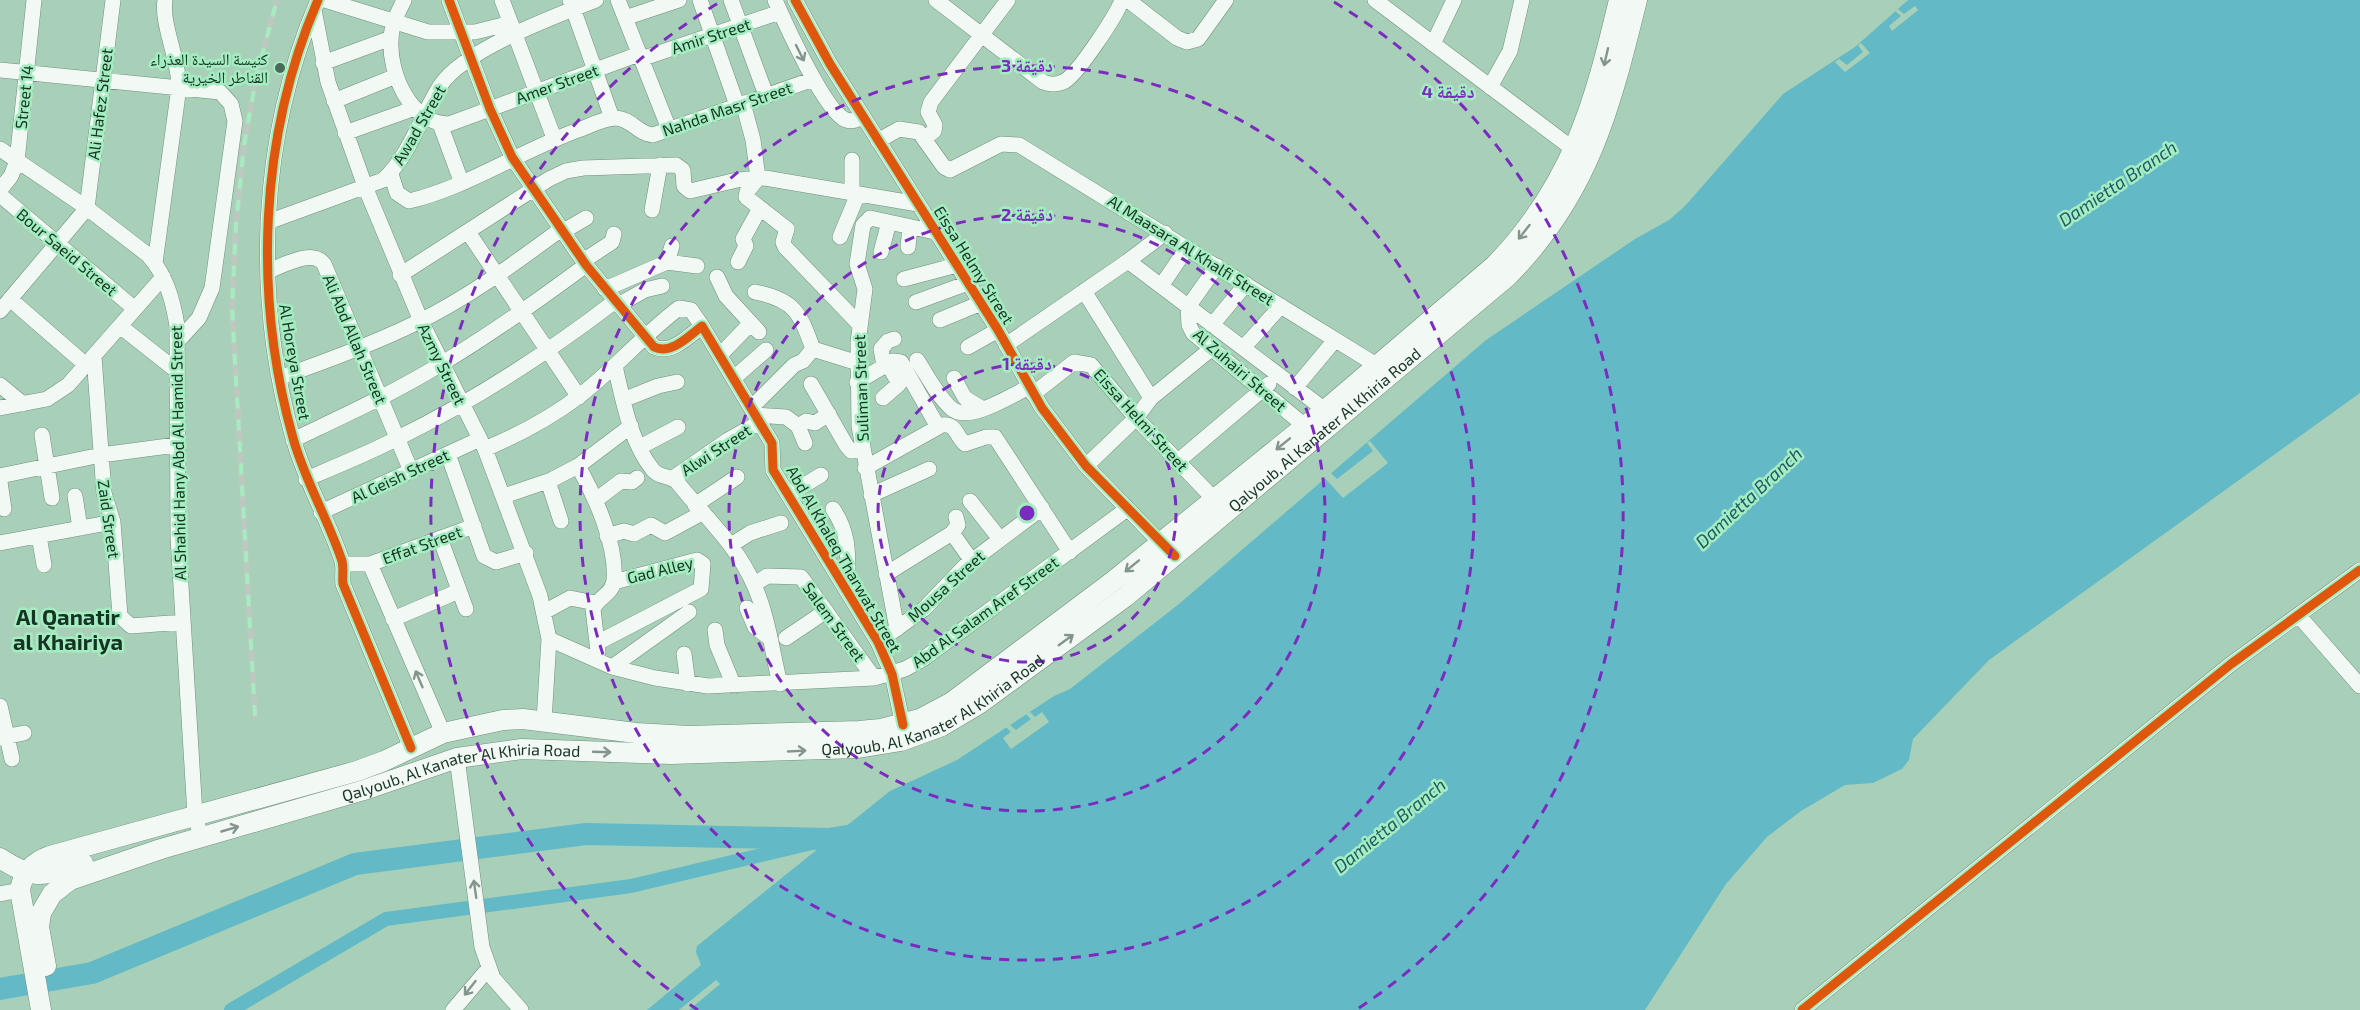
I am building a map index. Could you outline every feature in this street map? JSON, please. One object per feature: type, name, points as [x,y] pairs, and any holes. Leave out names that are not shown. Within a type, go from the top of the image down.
[{"type":"main road","name":"Qalyoub, Al Kanater Al Khiria Road","points":[[54,1010],[39,927],[46,903],[70,880],[161,849],[364,790],[457,758],[522,749],[686,754],[858,747],[901,741],[922,735],[961,716],[1125,597],[1215,500],[1378,366],[1495,265],[1514,245],[1582,156],[1609,109],[1633,0]]},
{"type":"main road","name":"Qalyoub, Al Kanater Al Khiria Road","points":[[23,882],[35,863],[50,856],[357,771],[443,733],[492,721],[544,721],[636,733],[689,736],[859,731],[903,724],[952,702],[1168,549],[1508,276],[1534,248],[1562,211],[1582,156]]},
{"type":"main road","points":[[23,882],[143,846],[161,849]]},
{"type":"main road","points":[[0,858],[23,882],[22,914],[41,1010]]},
{"type":"street","name":"Street 14","points":[[0,192],[11,176],[17,161],[34,0]]},
{"type":"street","name":"Ali Hafez Street","points":[[87,208],[113,0]]},
{"type":"street","points":[[155,263],[179,87],[177,58],[165,12],[165,0]]},
{"type":"street","points":[[404,0],[394,22],[391,38],[391,57],[396,76],[420,112],[440,124],[461,181]]},
{"type":"street","points":[[449,0],[490,109],[512,158],[584,263],[654,347],[666,350],[702,326]]},
{"type":"street","points":[[502,0],[554,138]]},
{"type":"street","points":[[470,58],[513,29],[572,4],[596,0]]},
{"type":"street","points":[[618,0],[669,129]]},
{"type":"street","points":[[625,18],[679,0]]},
{"type":"street","points":[[700,0],[753,140],[758,178],[746,195],[748,199],[787,229],[783,242],[785,247],[859,324]]},
{"type":"street","points":[[731,0],[766,95]]},
{"type":"street","name":"Eissa Helmy Street","points":[[795,0],[830,64],[998,330],[1031,391],[1086,466],[1168,549]]},
{"type":"street","points":[[936,0],[1043,82],[1055,85],[1069,78],[1117,14],[1122,0]]},
{"type":"street","points":[[878,141],[899,129],[919,132],[924,138],[934,131],[935,125],[928,112],[931,102],[984,35],[1008,0]]},
{"type":"street","points":[[1128,0],[1187,42],[1198,39],[1226,0]]},
{"type":"street","points":[[1375,0],[1582,156]]},
{"type":"street","points":[[1433,44],[1454,0]]},
{"type":"street","points":[[1490,87],[1510,51],[1522,0]]},
{"type":"street","points":[[319,3],[428,32],[461,34],[513,29]]},
{"type":"street","name":"Azmy Street","points":[[319,3],[323,63],[334,101],[366,189],[400,275],[441,364],[482,444],[526,553],[544,612],[549,639],[544,721]]},
{"type":"street","name":"Al Horeya Street","points":[[319,3],[300,45],[283,113],[268,222],[268,271],[279,378],[293,440],[306,479],[343,564],[344,584],[411,748]]},
{"type":"street","points":[[391,174],[397,194],[409,201],[461,181],[554,138],[612,118],[572,4]]},
{"type":"street","points":[[778,6],[814,79],[834,112],[841,117],[855,121],[863,116]]},
{"type":"street","name":"Amir Street","points":[[640,56],[740,26],[778,6]]},
{"type":"street","points":[[323,63],[391,38]]},
{"type":"street","name":"Amer Street","points":[[440,124],[449,124],[595,70],[640,56]]},
{"type":"street","name":"Awad Street","points":[[268,222],[366,189],[391,174],[420,112],[440,86],[470,58]]},
{"type":"street","points":[[0,70],[220,92],[231,104],[236,121],[212,288],[199,318],[177,342]]},
{"type":"street","points":[[334,101],[396,76]]},
{"type":"street","name":"Nahda Masr Street","points":[[612,118],[625,120],[647,135],[814,79]]},
{"type":"street","points":[[345,133],[420,112]]},
{"type":"street","name":"Al Maasara Al Khalfi Street","points":[[924,138],[944,167],[950,170],[1001,144],[1019,145],[1378,366]]},
{"type":"street","name":"Al Shahid Hany Abd Al Hamid Street","points":[[0,149],[87,208],[155,263],[163,277],[174,309],[177,342],[176,445],[183,622],[195,815],[201,838]]},
{"type":"street","points":[[840,237],[855,193],[852,160]]},
{"type":"street","points":[[652,210],[660,165]]},
{"type":"street","points":[[400,275],[558,175],[584,168],[676,165],[682,167],[684,186],[690,191],[758,178],[918,204]]},
{"type":"street","name":"Bour Saeid Street","points":[[0,192],[135,309]]},
{"type":"street","points":[[87,208],[5,305],[90,360]]},
{"type":"street","points":[[738,262],[746,246],[743,239],[760,208]]},
{"type":"street","points":[[279,378],[359,349],[421,321],[496,276],[561,231],[586,218]]},
{"type":"street","name":"Suliman Street","points":[[897,629],[862,449],[857,382],[859,324],[865,289],[857,264],[863,225],[870,218],[935,232]]},
{"type":"street","points":[[881,252],[889,222]]},
{"type":"street","points":[[908,247],[910,227]]},
{"type":"street","points":[[468,232],[579,397]]},
{"type":"street","points":[[1006,345],[1128,261],[1164,233]]},
{"type":"street","points":[[293,440],[380,398],[441,364],[521,313],[612,242],[614,234]]},
{"type":"street","points":[[306,479],[397,439],[462,405],[547,351],[612,299],[667,262],[672,246]]},
{"type":"street","points":[[1161,286],[1187,248]]},
{"type":"street","name":"Ali Abd Allah Street","points":[[268,271],[310,256],[320,260],[411,471]]},
{"type":"street","name":"Al Zuhairi Street","points":[[1128,261],[1325,410]]},
{"type":"street","points":[[667,262],[697,266]]},
{"type":"street","points":[[904,279],[957,265]]},
{"type":"street","points":[[1188,307],[1217,266]]},
{"type":"street","points":[[0,408],[47,399],[58,393],[163,277]]},
{"type":"street","points":[[717,277],[726,296],[755,327],[720,355]]},
{"type":"street","points":[[916,302],[968,283]]},
{"type":"street","points":[[1212,325],[1246,284]]},
{"type":"street","points":[[612,299],[662,286]]},
{"type":"street","points":[[1084,291],[1151,398]]},
{"type":"street","points":[[755,292],[772,295],[788,304],[801,316],[813,349],[858,363]]},
{"type":"street","points":[[940,320],[981,303]]},
{"type":"street","points":[[1243,348],[1281,306]]},
{"type":"street","name":"Al Geish Street","points":[[321,512],[448,454],[518,435],[579,397],[615,366],[644,336],[684,307],[692,310],[702,326]]},
{"type":"street","name":"Al Zuhairi Street","points":[[1188,307],[1189,325],[1193,333],[1305,426]]},
{"type":"street","points":[[120,326],[177,370]]},
{"type":"street","name":"Abd Al Khaleq Tharwat Street","points":[[702,326],[774,448],[773,470],[878,642],[892,674],[903,724]]},
{"type":"street","points":[[968,347],[998,330]]},
{"type":"street","points":[[883,398],[898,384],[886,365],[881,349],[894,339]]},
{"type":"street","points":[[1295,388],[1335,340]]},
{"type":"street","name":"Alwi Street","points":[[673,478],[756,415],[794,365],[803,361],[813,349]]},
{"type":"street","points":[[1086,466],[1136,418],[1151,398],[1211,349]]},
{"type":"street","points":[[734,378],[765,350]]},
{"type":"street","name":"Zaid Street","points":[[90,360],[104,493],[113,522],[123,620],[136,626],[183,622]]},
{"type":"street","points":[[857,382],[886,365],[901,362],[916,367],[932,381],[951,408],[962,414],[983,409],[1031,391]]},
{"type":"street","name":"Eissa Helmi Street","points":[[1031,391],[1069,365],[1086,362],[1215,500]]},
{"type":"street","points":[[615,366],[631,426],[654,472],[673,478],[731,545],[754,585],[780,684]]},
{"type":"street","points":[[916,367],[917,389],[938,427]]},
{"type":"street","points":[[1178,462],[1278,375]]},
{"type":"street","points":[[954,378],[964,398],[983,409]]},
{"type":"street","points":[[917,389],[932,381]]},
{"type":"street","points":[[623,400],[658,386],[677,382]]},
{"type":"street","points":[[812,384],[849,448],[855,451],[862,449]]},
{"type":"street","points":[[0,385],[23,404]]},
{"type":"street","points":[[926,405],[944,398]]},
{"type":"street","points":[[798,426],[806,421],[815,423],[829,414]]},
{"type":"street","points":[[756,415],[786,417],[798,426],[805,443]]},
{"type":"street","points":[[504,496],[548,481],[578,466],[631,426]]},
{"type":"street","points":[[865,468],[938,427],[951,426],[964,444],[986,436],[997,438],[1070,552]]},
{"type":"street","points":[[640,447],[678,427]]},
{"type":"street","points":[[42,435],[52,498]]},
{"type":"street","points":[[0,476],[101,455],[176,445]]},
{"type":"street","points":[[448,454],[484,556],[491,562],[526,553]]},
{"type":"street","points":[[578,466],[596,500],[608,536],[614,582],[610,591],[595,603],[593,609],[597,643],[605,665],[689,612]]},
{"type":"street","points":[[871,495],[929,469]]},
{"type":"street","points":[[789,495],[821,475]]},
{"type":"street","points":[[608,536],[624,531],[634,534],[651,525],[665,533],[699,509],[737,477]]},
{"type":"street","points":[[596,500],[621,481],[632,482],[637,478]]},
{"type":"street","points":[[548,481],[561,521]]},
{"type":"street","points":[[0,482],[4,509]]},
{"type":"street","points":[[75,496],[80,528]]},
{"type":"street","points":[[970,501],[1000,539]]},
{"type":"street","name":"Mousa Street","points":[[878,642],[924,609],[972,561],[1042,508]]},
{"type":"street","points":[[833,509],[844,525],[846,536],[848,594]]},
{"type":"street","name":"Abd Al Salam Aref Street","points":[[549,639],[605,665],[688,684],[734,686],[780,684],[874,678],[892,674],[923,659],[1128,509]]},
{"type":"street","points":[[886,574],[952,533],[958,525],[956,517]]},
{"type":"street","points":[[0,543],[113,522]]},
{"type":"street","points":[[731,545],[750,533],[782,523]]},
{"type":"street","name":"Effat Street","points":[[370,564],[474,526]]},
{"type":"street","points":[[952,533],[972,561]]},
{"type":"street","points":[[39,536],[45,565]]},
{"type":"street","points":[[440,538],[466,609]]},
{"type":"street","name":"Gad Alley","points":[[597,643],[701,589],[703,564],[697,560],[614,582]]},
{"type":"street","points":[[343,564],[370,564],[443,733]]},
{"type":"street","points":[[1802,1010],[2231,664],[2360,570]]},
{"type":"street","name":"Salem Street","points":[[754,585],[767,576],[801,577],[874,678]]},
{"type":"street","points":[[393,619],[459,591]]},
{"type":"street","points":[[544,612],[570,598],[595,603]]},
{"type":"street","points":[[747,608],[755,627],[768,637]]},
{"type":"street","points":[[786,638],[826,611]]},
{"type":"street","points":[[2299,616],[2360,686]]},
{"type":"street","points":[[715,630],[717,645],[734,686]]},
{"type":"street","points":[[684,654],[688,684]]},
{"type":"street","points":[[0,706],[4,737],[12,759]]},
{"type":"street","points":[[4,737],[24,733]]},
{"type":"street","points":[[457,758],[482,947],[488,969],[512,1007]]},
{"type":"street","points":[[0,894],[23,882]]},
{"type":"street","points":[[453,1010],[488,969]]},
{"type":"water","name":"Damietta Branch","points":[[1908,0],[2360,0],[2360,393],[1989,660],[1913,739],[1909,760],[1902,769],[1873,783],[1845,785],[1801,811],[1767,837],[1726,884],[1645,1010],[689,1010],[720,984],[716,980],[679,1010],[647,1010],[701,965],[696,952],[697,946],[890,791],[957,760],[1054,696],[1070,689],[1179,604],[1486,340],[1635,239],[1669,220],[1685,206],[1783,94],[1855,47]]},
{"type":"pier","points":[[1915,6],[1918,10],[1892,31],[1889,26],[1901,16],[1895,11],[1898,9],[1904,14]]},
{"type":"pier","points":[[1861,43],[1870,53],[1845,72],[1835,62],[1839,59],[1847,65],[1863,52],[1858,45]]},
{"type":"pier","points":[[1370,441],[1388,463],[1343,498],[1324,477],[1330,472],[1337,479],[1373,451],[1367,443]]},
{"type":"pier","points":[[1030,712],[1035,717],[1042,712],[1049,722],[1011,749],[1003,738],[1011,732],[1006,727],[1010,725],[1016,730],[1031,719],[1026,714]]},
{"type":"waterway","points":[[0,989],[92,973],[355,864],[586,834],[829,839],[859,834]]},
{"type":"waterway","points":[[231,1010],[386,919],[631,886],[829,839]]},
{"type":"railway","points":[[255,716],[232,308],[236,224],[244,145],[257,73],[277,0]]},
{"type":"cycle path","points":[[318,0],[298,52],[284,106],[274,161],[268,217],[268,273],[272,329],[280,384],[298,454],[342,561],[343,584],[411,748]]},
{"type":"cycle path","points":[[449,0],[490,109],[512,157],[586,265],[654,347],[660,349],[673,347],[702,326],[772,443],[773,470],[878,642],[892,674],[903,725]]},
{"type":"cycle path","points":[[795,0],[830,64],[998,330],[1042,408],[1086,466],[1175,556]]},
{"type":"cycle path","points":[[1802,1010],[2231,664],[2360,570]]},
{"type":"place","name":"كنيسة السيدة العذراء القناطر الخيرية","points":[[280,68]]},
{"type":"district","name":"Al Qanatir al Khairiya","points":[[68,630]]}]
